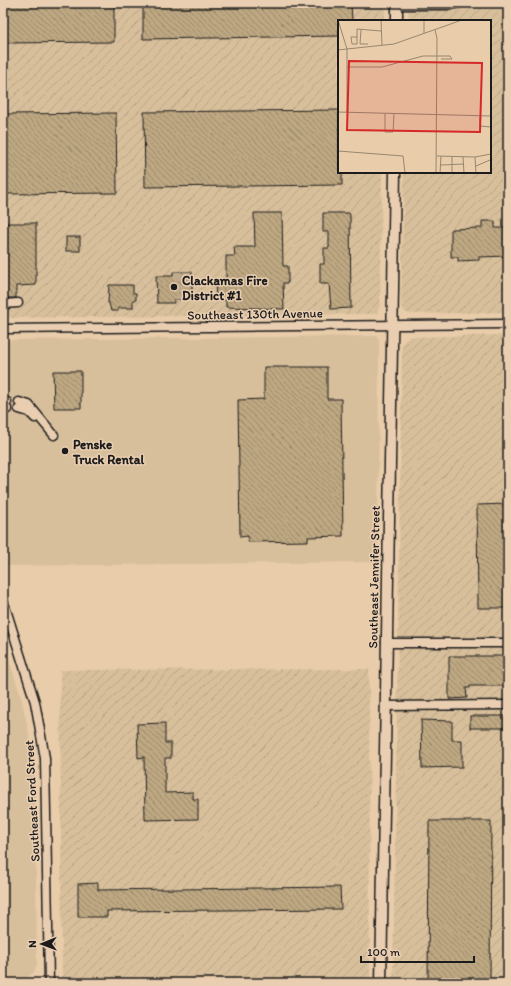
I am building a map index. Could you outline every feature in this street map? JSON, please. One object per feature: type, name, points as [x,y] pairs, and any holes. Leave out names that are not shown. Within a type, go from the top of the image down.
[{"type":"main road","points":[[397,4],[397,20]]},
{"type":"main road","name":"Southeast Jennifer Street","points":[[380,983],[394,173]]},
{"type":"street","points":[[397,4],[451,5],[459,3]]},
{"type":"street","points":[[3,304],[18,303]]},
{"type":"street","name":"Southeast 130th Avenue","points":[[3,329],[508,324]]},
{"type":"street","points":[[19,406],[29,412],[51,435]]},
{"type":"street","name":"Southeast Ford Street","points":[[3,600],[31,686],[43,746],[46,780],[49,983]]},
{"type":"street","points":[[386,643],[508,643]]},
{"type":"street","points":[[385,706],[508,706]]},
{"type":"shaded area","points":[[3,3],[385,3],[385,20],[338,20],[338,173],[382,173],[380,305],[377,313],[3,318]]},
{"type":"shaded area","points":[[409,3],[508,3],[508,312],[409,314],[402,308],[404,173],[491,173],[491,20],[408,20]]},
{"type":"shaded area","points":[[508,335],[508,983],[393,983],[402,346],[404,341],[409,337]]},
{"type":"shaded area","points":[[376,336],[379,339],[378,562],[4,566],[3,340]]},
{"type":"shaded area","points":[[3,641],[21,697],[31,743],[35,783],[37,965],[34,972],[26,979],[3,978]]},
{"type":"shaded area","points":[[369,669],[370,979],[62,980],[60,670]]},
{"type":"building","points":[[3,3],[114,3],[114,42],[3,43]]},
{"type":"building","points":[[143,3],[351,3],[352,20],[338,20],[338,36],[143,39]]},
{"type":"building","points":[[338,110],[338,173],[342,173],[342,185],[145,187],[144,112]]},
{"type":"building","points":[[116,113],[117,193],[3,194],[3,114]]},
{"type":"building","points":[[254,213],[282,213],[283,266],[288,266],[288,283],[283,283],[284,309],[226,307],[226,300],[216,300],[215,282],[226,282],[226,256],[235,256],[234,247],[255,247]]},
{"type":"building","points":[[323,213],[349,213],[350,215],[351,308],[331,309],[329,284],[320,284],[320,264],[324,264],[324,248],[329,248],[329,232],[323,232]]},
{"type":"building","points":[[482,221],[495,221],[495,228],[508,228],[508,256],[479,257],[479,260],[458,261],[458,257],[451,257],[451,229],[482,228]]},
{"type":"building","points":[[3,223],[36,223],[36,285],[16,286],[16,298],[3,298]]},
{"type":"building","points":[[66,237],[80,237],[80,251],[66,251]]},
{"type":"building","name":"Clackamas Fire District #1","points":[[173,272],[192,272],[192,299],[174,299],[174,303],[157,303],[156,276],[173,276]]},
{"type":"building","points":[[109,285],[133,285],[133,293],[136,293],[136,300],[133,300],[133,308],[118,308],[118,311],[111,311],[108,303]]},
{"type":"building","points":[[264,367],[327,367],[327,399],[341,399],[343,536],[308,537],[308,541],[248,542],[248,536],[240,537],[238,400],[264,399]]},
{"type":"building","points":[[53,371],[81,371],[81,408],[54,408]]},
{"type":"building","points":[[508,504],[508,608],[478,608],[477,505]]},
{"type":"building","points":[[449,656],[508,656],[508,686],[470,686],[470,688],[466,688],[467,698],[449,699]]},
{"type":"building","points":[[470,716],[508,716],[508,728],[470,728]]},
{"type":"building","points":[[421,720],[452,721],[452,740],[462,740],[462,767],[422,768]]},
{"type":"building","points":[[165,723],[165,743],[171,743],[171,758],[165,758],[165,793],[193,792],[193,799],[198,799],[198,819],[145,820],[144,757],[138,758],[137,724]]},
{"type":"building","points":[[429,821],[491,821],[490,983],[428,983]]},
{"type":"building","points":[[98,883],[98,890],[340,887],[341,909],[107,911],[107,917],[78,917],[78,884]]},
{"type":"tunnel","points":[[178,272],[178,299]]},
{"type":"tunnel","points":[[187,272],[187,299]]},
{"type":"tunnel","points":[[7,409],[19,409]]},
{"type":"place","name":"Clackamas Fire District #1","points":[[174,287]]},
{"type":"place","name":"Penske Truck Rental","points":[[65,451]]}]
